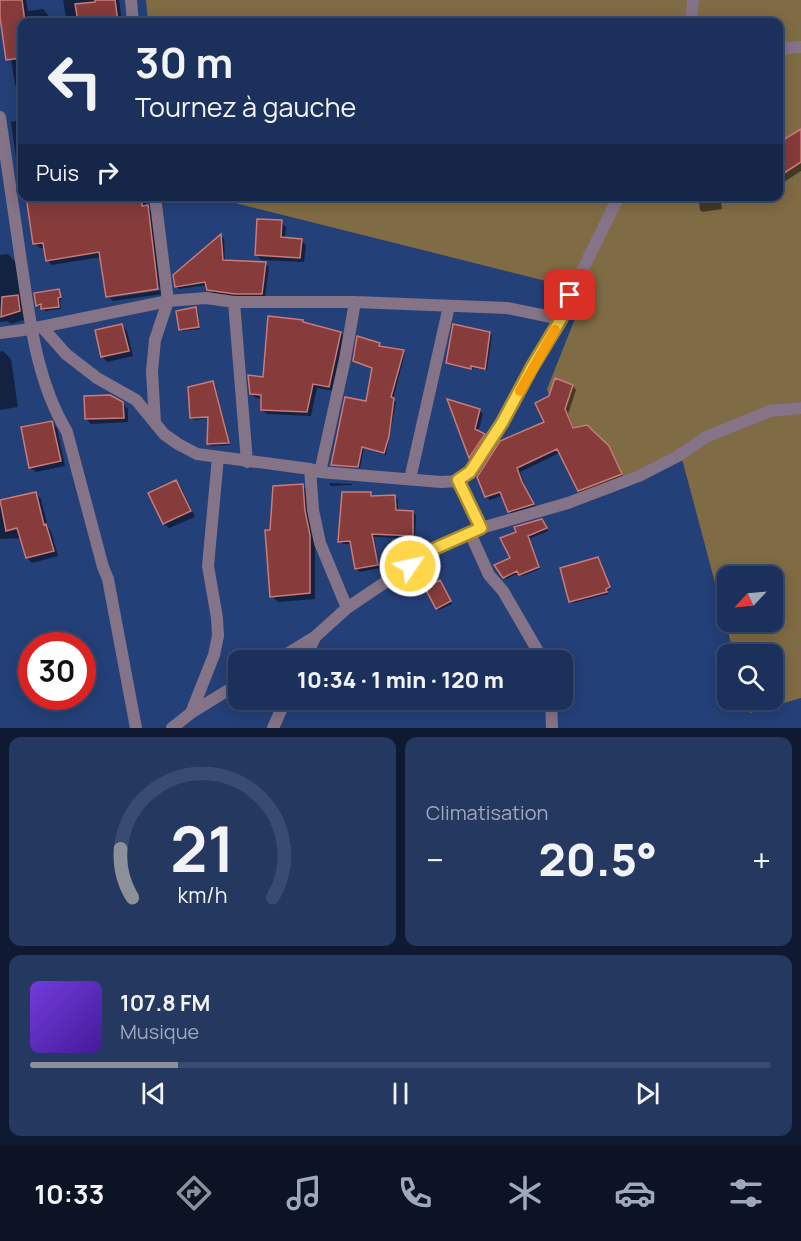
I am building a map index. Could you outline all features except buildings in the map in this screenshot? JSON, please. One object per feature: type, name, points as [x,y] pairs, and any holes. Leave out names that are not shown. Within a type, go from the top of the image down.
[{"type":"street","points":[[131,0],[133,18]]},
{"type":"street","points":[[691,18],[693,0]]},
{"type":"street","points":[[783,49],[801,47]]},
{"type":"street","points":[[0,117],[37,328],[43,380],[56,414],[67,432],[108,579],[136,728]]},
{"type":"street","points":[[155,423],[152,371],[155,340],[168,301],[156,201]]},
{"type":"street","points":[[37,328],[97,378],[136,400],[164,434],[197,454],[315,471],[441,482],[458,480],[470,472],[502,423],[561,319],[570,295],[617,201]]},
{"type":"street","points":[[0,333],[37,328],[168,301],[206,298],[234,302],[355,302],[507,308],[561,319]]},
{"type":"street","points":[[234,302],[247,462]]},
{"type":"street","points":[[347,608],[320,543],[313,510],[315,471],[345,359],[355,302]]},
{"type":"street","points":[[410,479],[449,306]]},
{"type":"street","points":[[293,650],[316,636],[347,608],[436,548],[475,531],[568,503],[639,476],[678,456],[706,437],[770,411],[801,408]]},
{"type":"street","points":[[191,713],[214,655],[218,636],[208,566],[218,458]]},
{"type":"street","points":[[458,480],[489,574],[503,591],[537,650]]},
{"type":"street","points":[[309,650],[316,636]]},
{"type":"street","points":[[172,728],[228,690]]},
{"type":"street","points":[[273,728],[281,710]]},
{"type":"street","points":[[551,710],[552,728]]},
{"type":"shaded area","points":[[146,0],[801,0],[801,698],[783,703],[783,644],[731,644],[728,632],[783,632],[783,566],[717,566],[717,590],[682,459],[582,493],[547,389],[586,291],[227,201],[783,201],[783,18],[148,18]]},
{"type":"slow traffic","points":[[520,391],[555,330]]},
{"type":"route","points":[[410,566],[436,548],[481,528],[458,480],[470,472],[502,423],[561,319],[570,295]]}]
